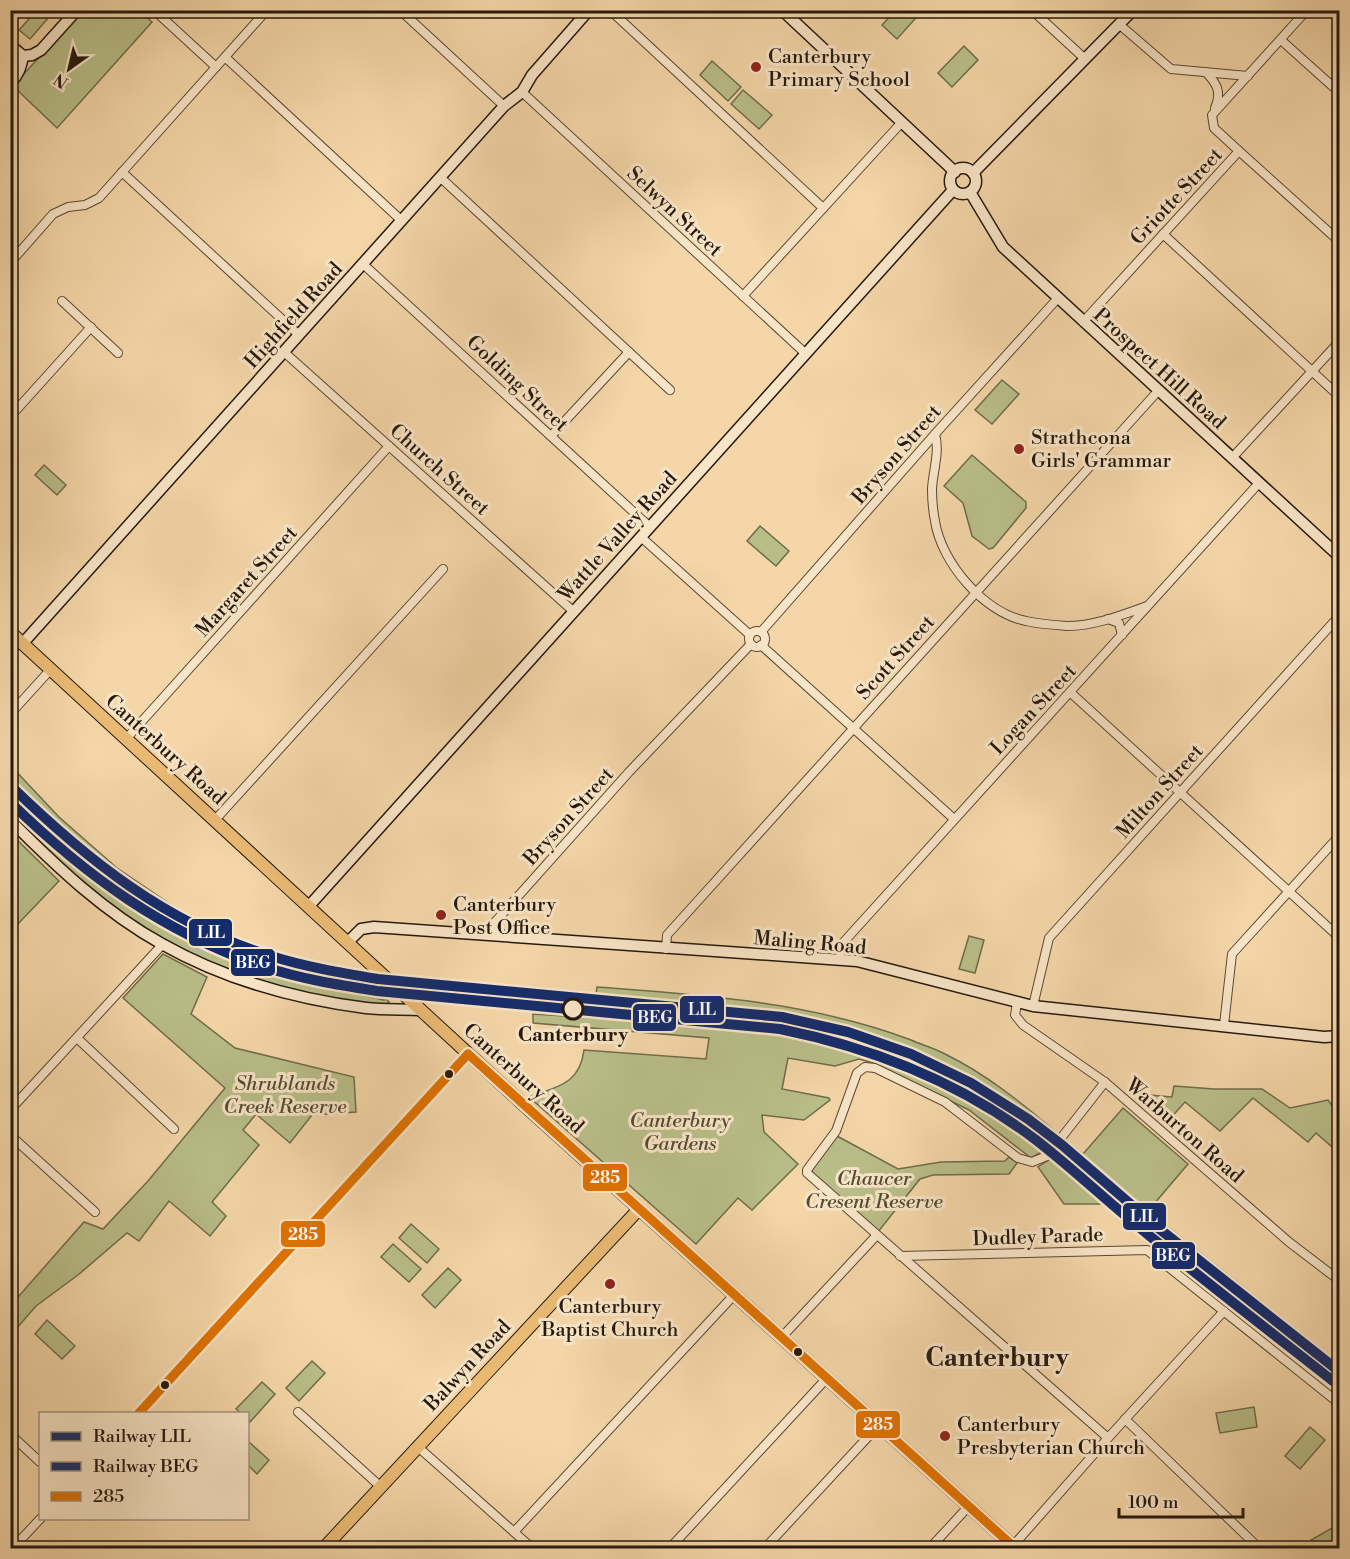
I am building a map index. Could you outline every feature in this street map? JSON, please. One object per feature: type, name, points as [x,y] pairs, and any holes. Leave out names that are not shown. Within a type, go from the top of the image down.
[{"type":"main road","name":"Canterbury Road","points":[[10,632],[468,1054],[1013,1547]]},
{"type":"main road","name":"Balwyn Road","points":[[328,1544],[639,1209]]},
{"type":"street","points":[[10,45],[23,56],[33,55],[41,50],[76,10]]},
{"type":"street","points":[[154,10],[216,67]]},
{"type":"street","points":[[10,262],[53,214],[68,207],[85,205],[99,198],[267,10]]},
{"type":"street","points":[[400,10],[504,105]]},
{"type":"street","name":"Highfield Road","points":[[23,644],[504,105],[522,92],[532,75],[589,10]]},
{"type":"street","points":[[610,10],[823,208]]},
{"type":"street","points":[[1032,10],[1085,59]]},
{"type":"street","points":[[974,172],[1133,10]]},
{"type":"street","name":"Griotte Street","points":[[1083,322],[1239,151],[1214,128],[1212,115],[1307,10]]},
{"type":"street","points":[[786,12],[955,171]]},
{"type":"street","points":[[1120,25],[1171,69],[1248,75]]},
{"type":"street","points":[[1281,40],[1340,93]]},
{"type":"street","points":[[10,84],[22,67],[23,56]]},
{"type":"street","points":[[225,57],[402,221]]},
{"type":"street","points":[[1206,72],[1216,83],[1220,97],[1212,115]]},
{"type":"street","name":"Selwyn Street","points":[[522,92],[806,354]]},
{"type":"street","points":[[743,296],[902,122]]},
{"type":"street","points":[[1239,151],[1340,242]]},
{"type":"street","points":[[963,168],[974,172],[976,183],[970,192],[963,195],[953,190],[950,183],[955,171],[963,168]]},
{"type":"street","points":[[122,172],[299,335]]},
{"type":"street","points":[[441,178],[670,390]]},
{"type":"street","name":"Wattle Valley Road","points":[[309,906],[953,190]]},
{"type":"street","name":"Prospect Hill Road","points":[[970,192],[1003,247],[1340,557]]},
{"type":"street","points":[[1163,234],[1340,397]]},
{"type":"street","name":"Golding Street","points":[[363,264],[650,527]]},
{"type":"street","name":"Bryson Street","points":[[761,632],[1058,298]]},
{"type":"street","points":[[62,301],[118,353]]},
{"type":"street","points":[[10,417],[91,327]]},
{"type":"street","points":[[1232,458],[1340,341]]},
{"type":"street","name":"Church Street","points":[[284,352],[573,611]]},
{"type":"street","points":[[551,436],[629,352]]},
{"type":"street","name":"Scott Street","points":[[666,949],[667,935],[1158,391]]},
{"type":"street","points":[[935,434],[938,446],[932,490],[935,522],[942,547],[976,593],[1007,614],[1025,621],[1069,626],[1108,619],[1149,605]]},
{"type":"street","name":"Margaret Street","points":[[126,739],[389,446]]},
{"type":"street","name":"Logan Street","points":[[840,960],[842,945],[1259,483]]},
{"type":"street","points":[[641,537],[750,635],[751,644],[756,647],[764,640],[761,632],[755,631],[750,635]]},
{"type":"street","points":[[215,820],[443,569]]},
{"type":"street","name":"Milton Street","points":[[1033,1006],[1049,938],[1340,615]]},
{"type":"street","points":[[1108,619],[1119,623],[1122,635]]},
{"type":"street","name":"Bryson Street","points":[[494,936],[495,922],[629,772],[751,644]]},
{"type":"street","points":[[761,645],[954,819]]},
{"type":"street","points":[[10,710],[12,712],[51,669]]},
{"type":"street","points":[[1071,693],[1340,938]]},
{"type":"street","points":[[10,820],[54,864],[88,893],[162,945],[203,964],[256,984],[312,1000],[369,1008],[421,1010]]},
{"type":"street","points":[[1224,1025],[1232,954],[1340,835]]},
{"type":"street","name":"Maling Road","points":[[348,942],[361,929],[374,927],[840,960],[857,962],[1033,1006],[1324,1037],[1340,1036]]},
{"type":"street","points":[[10,1110],[162,945]]},
{"type":"street","points":[[385,1009],[394,1002],[396,986]]},
{"type":"street","name":"Warburton Road","points":[[1017,1003],[1015,1015],[1023,1025],[1105,1082],[1288,1242],[1340,1281]]},
{"type":"street","points":[[77,1038],[174,1129]]},
{"type":"street","points":[[139,1412],[468,1054]]},
{"type":"street","points":[[1105,1082],[1047,1156],[1032,1162],[1018,1158],[945,1102],[875,1068],[865,1067],[857,1073],[836,1131],[807,1173],[1108,1438]]},
{"type":"street","points":[[10,1135],[95,1212]]},
{"type":"street","points":[[782,1338],[876,1236]]},
{"type":"street","name":"Dudley Parade","points":[[900,1256],[1147,1250],[1340,1404]]},
{"type":"street","points":[[514,1532],[734,1295]]},
{"type":"street","points":[[1013,1547],[1108,1438],[1224,1311]]},
{"type":"street","points":[[670,1548],[827,1378]]},
{"type":"street","points":[[298,1412],[381,1487]]},
{"type":"street","points":[[1125,1419],[1259,1548]]},
{"type":"street","points":[[765,1548],[879,1425]]},
{"type":"street","points":[[10,1434],[39,1461]]},
{"type":"street","points":[[418,1447],[532,1548]]},
{"type":"street","points":[[930,1548],[968,1507]]},
{"type":"street","points":[[14,1548],[39,1520]]},
{"type":"street","points":[[328,1544],[342,1548]]},
{"type":"green space","points":[[37,10],[49,17],[30,39],[19,30]]},
{"type":"green space","points":[[896,10],[922,11],[897,39],[882,25]]},
{"type":"green space","points":[[81,11],[140,11],[152,22],[57,128],[13,86]]},
{"type":"green space","points":[[964,46],[978,60],[952,87],[938,73]]},
{"type":"green space","points":[[712,61],[741,87],[728,101],[700,75]]},
{"type":"green space","points":[[743,90],[772,115],[759,129],[731,104]]},
{"type":"green space","points":[[1002,380],[1019,394],[992,424],[975,410]]},
{"type":"green space","points":[[972,455],[1026,502],[1026,508],[993,548],[989,549],[972,536],[963,503],[944,486]]},
{"type":"green space","points":[[44,465],[66,485],[57,495],[35,475]]},
{"type":"green space","points":[[760,526],[789,551],[776,566],[747,541]]},
{"type":"green space","points":[[10,765],[59,817],[117,868],[179,910],[178,912],[154,899],[89,853],[11,779]]},
{"type":"green space","points":[[10,805],[91,877],[150,918],[181,935],[213,951],[264,970],[384,1000],[384,997],[389,1002],[386,1004],[346,1001],[306,994],[225,969],[185,951],[148,931],[82,884],[11,814]]},
{"type":"green space","points":[[10,833],[59,881],[16,926],[11,921]]},
{"type":"green space","points":[[969,936],[984,940],[975,973],[959,969]]},
{"type":"green space","name":"Shrublands Creek Reserve","points":[[163,954],[207,977],[191,1014],[235,1048],[354,1077],[356,1112],[312,1115],[290,1143],[256,1114],[243,1130],[259,1145],[212,1202],[226,1216],[210,1236],[169,1201],[139,1241],[127,1233],[78,1275],[36,1306],[11,1335],[11,1305],[84,1222],[103,1229],[148,1181],[225,1088],[123,998]]},
{"type":"green space","points":[[597,987],[756,1002],[835,1017],[873,1027],[932,1048],[960,1062],[1003,1090],[1057,1133],[1055,1135],[991,1090],[958,1071],[923,1054],[850,1028],[773,1011],[596,994]]},
{"type":"green space","name":"Canterbury Gardens","points":[[533,1014],[757,1028],[830,1041],[899,1064],[942,1083],[986,1107],[1045,1150],[1031,1158],[969,1110],[873,1063],[859,1059],[835,1066],[788,1058],[782,1089],[830,1100],[804,1120],[762,1115],[764,1132],[798,1164],[752,1210],[738,1198],[696,1244],[529,1097],[558,1087],[572,1077],[582,1061],[584,1050],[706,1059],[709,1038],[533,1023]]},
{"type":"green space","points":[[1174,1086],[1262,1089],[1290,1108],[1328,1100],[1339,1115],[1339,1153],[1316,1133],[1308,1142],[1253,1098],[1220,1131],[1185,1102],[1168,1121],[1148,1105],[1150,1095],[1172,1097]]},
{"type":"green space","points":[[1123,1108],[1188,1164],[1148,1211],[1339,1363],[1339,1366],[1166,1229],[1065,1143],[1067,1141],[1083,1154]]},
{"type":"green space","name":"Chaucer Cresent Reserve","points":[[837,1136],[898,1169],[941,1162],[1005,1161],[1009,1157],[1017,1163],[1009,1174],[933,1175],[920,1179],[878,1232],[813,1173],[812,1170]]},
{"type":"green space","points":[[1053,1157],[1339,1387],[1339,1393],[1106,1204],[1064,1204],[1038,1167]]},
{"type":"green space","points":[[411,1224],[439,1249],[427,1263],[399,1238]]},
{"type":"green space","points":[[393,1244],[421,1269],[409,1282],[381,1257]]},
{"type":"green space","points":[[448,1268],[461,1280],[435,1308],[422,1295]]},
{"type":"green space","points":[[47,1320],[75,1346],[62,1359],[35,1334]]},
{"type":"green space","points":[[312,1361],[325,1373],[299,1401],[286,1388]]},
{"type":"green space","points":[[262,1382],[275,1394],[250,1422],[249,1412],[240,1412],[236,1409]]},
{"type":"green space","points":[[1254,1407],[1257,1427],[1220,1433],[1216,1413]]},
{"type":"green space","points":[[1310,1427],[1325,1440],[1300,1469],[1285,1456]]},
{"type":"green space","points":[[249,1442],[269,1460],[257,1474],[249,1466]]},
{"type":"green space","points":[[1339,1524],[1339,1547],[1315,1548],[1311,1540]]},
{"type":"rail line","name":"LIL","points":[[10,785],[69,839],[130,887],[197,926],[233,943],[271,956],[311,967],[378,979],[782,1017],[848,1032],[911,1054],[971,1083],[1028,1119],[1062,1145],[1157,1227],[1340,1372]]},
{"type":"rail line","name":"BEG","points":[[10,802],[68,854],[128,900],[193,937],[265,967],[320,981],[377,991],[780,1029],[849,1046],[915,1070],[977,1101],[1036,1140],[1151,1237],[1333,1381]]},
{"type":"transit line","name":"285","points":[[468,1054],[1015,1548]]},
{"type":"transit line","name":"285","points":[[140,1412],[468,1054]]},
{"type":"place","name":"Canterbury Primary School","points":[[756,67]]},
{"type":"place","name":"Strathcona Girls' Grammar","points":[[1019,449]]},
{"type":"place","name":"Canterbury Post Office","points":[[441,915]]},
{"type":"place","name":"Canterbury","points":[[573,1009]]},
{"type":"place","name":"Canterbury Baptist Church","points":[[610,1284]]},
{"type":"place","name":"Canterbury Presbyterian Church","points":[[945,1436]]},
{"type":"district","name":"Canterbury","points":[[997,1357]]}]
